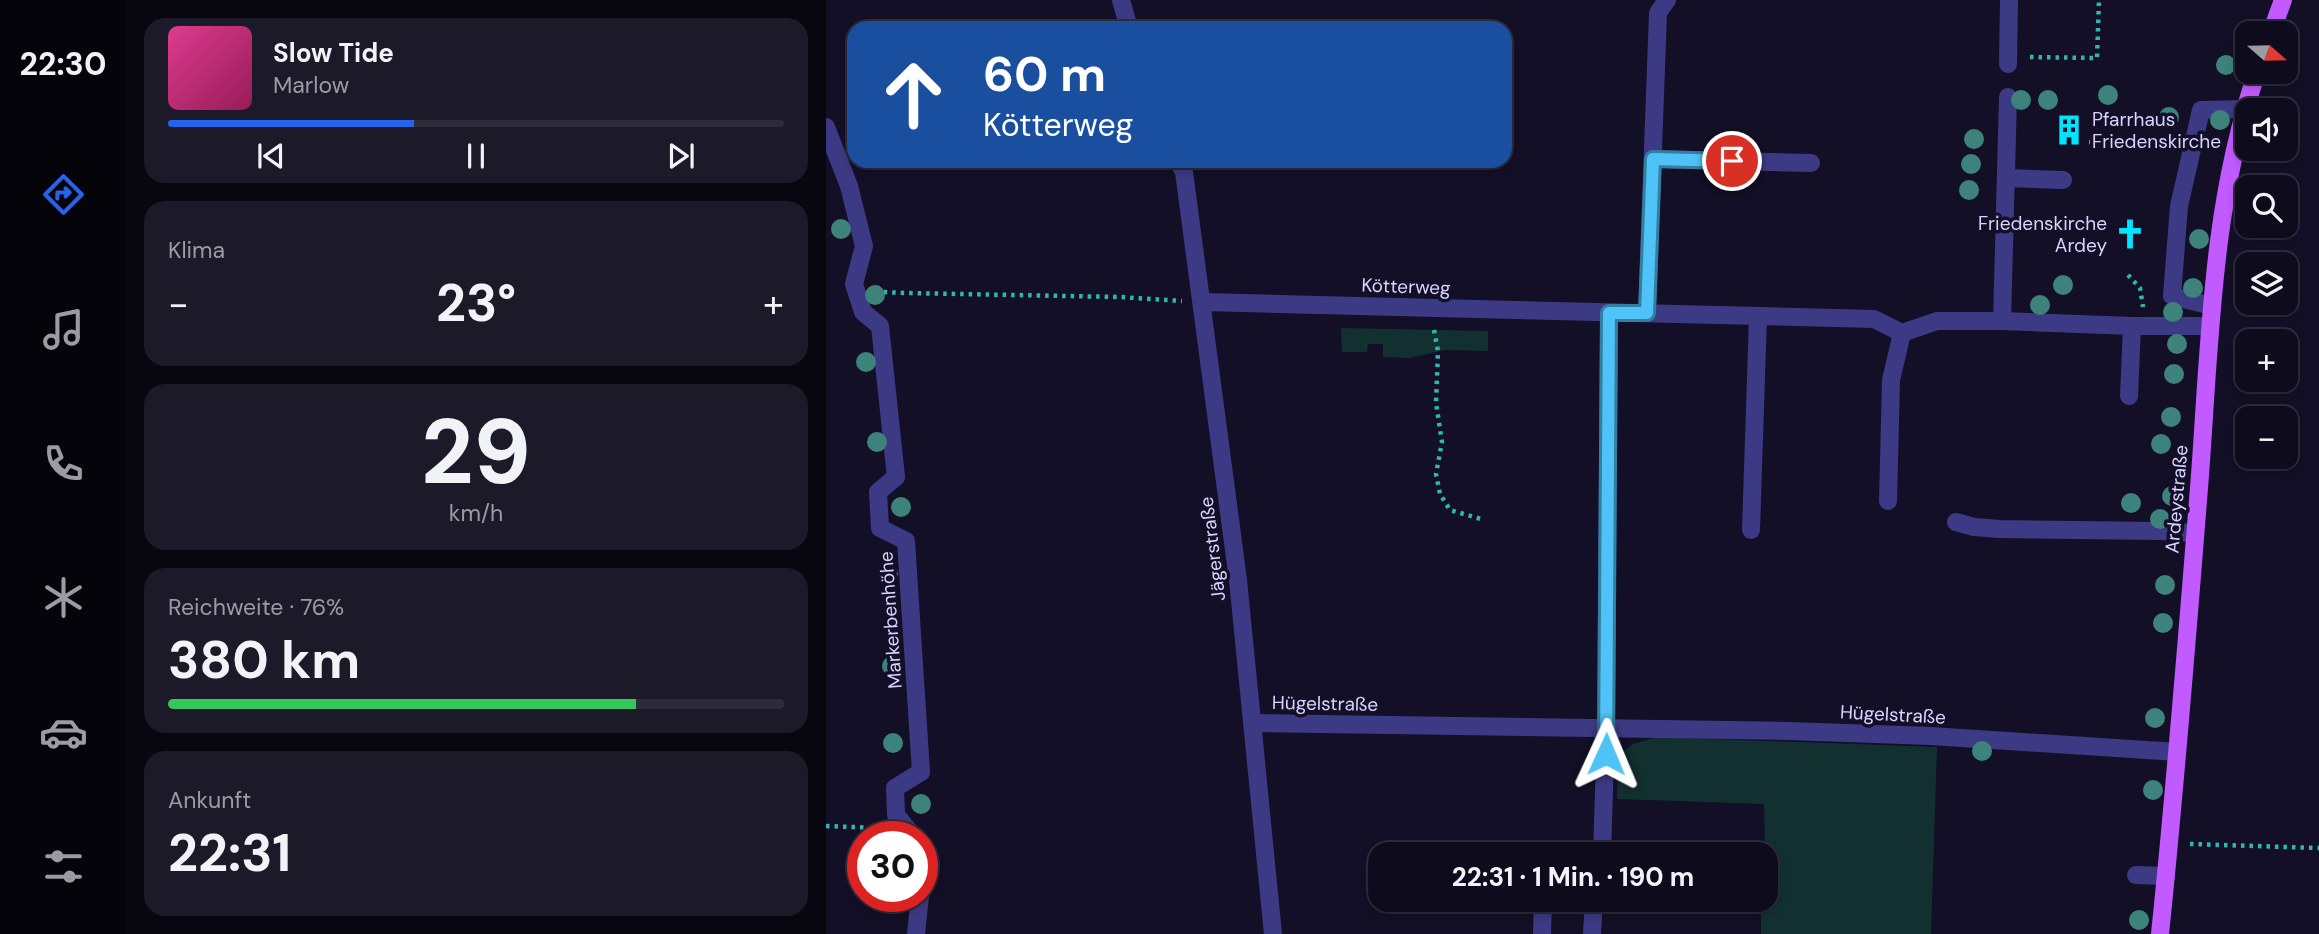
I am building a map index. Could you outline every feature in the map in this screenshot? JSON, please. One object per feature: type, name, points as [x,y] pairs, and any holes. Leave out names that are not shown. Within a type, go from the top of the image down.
[{"type":"main road","points":[[2275,21],[2283,0]]},
{"type":"main road","name":"Ardeystraße","points":[[2160,934],[2178,752],[2210,326],[2219,233],[2235,153]]},
{"type":"street","points":[[1121,0],[1127,21]]},
{"type":"street","points":[[1647,313],[1657,13],[1667,0]]},
{"type":"street","points":[[2008,60],[2009,0]]},
{"type":"street","points":[[2001,321],[2008,97]]},
{"type":"street","points":[[2212,306],[2172,296],[2179,206],[2201,110],[2235,109]]},
{"type":"street","name":"Markerbenhöhe","points":[[826,127],[849,186],[864,246],[853,284],[863,312],[880,326],[897,477],[878,492],[880,528],[906,541],[921,772],[895,788],[896,815],[901,821]]},
{"type":"street","points":[[1653,159],[1811,163]]},
{"type":"street","name":"Jägerstraße","points":[[1182,168],[1203,302],[1238,580],[1273,934]]},
{"type":"street","points":[[2007,178],[2063,180]]},
{"type":"street","name":"Kötterweg","points":[[1203,302],[1874,319],[1902,333]]},
{"type":"street","points":[[1602,842],[1609,533],[1609,313]]},
{"type":"street","points":[[1751,530],[1758,316]]},
{"type":"street","points":[[1888,501],[1891,380],[1902,333],[1937,321],[2210,326]]},
{"type":"street","points":[[2129,396],[2132,326]]},
{"type":"street","points":[[1956,522],[1974,527],[2000,529],[2195,533]]},
{"type":"street","name":"Hügelstraße","points":[[1252,723],[1789,730],[2178,752]]},
{"type":"street","points":[[2136,875],[2166,876]]},
{"type":"street","points":[[916,934],[918,912]]},
{"type":"street","points":[[1542,934],[1543,912]]},
{"type":"street","points":[[1592,934],[1593,912]]},
{"type":"path","points":[[2008,60],[2097,58],[2099,0]]},
{"type":"path","points":[[2089,142],[2155,144]]},
{"type":"path","points":[[2128,275],[2140,288],[2143,310]]},
{"type":"path","points":[[906,293],[1120,297],[1203,302]]},
{"type":"path","points":[[1432,308],[1432,324],[1438,351],[1436,403],[1442,442],[1436,474],[1440,494],[1450,510],[1481,519]]},
{"type":"path","points":[[826,826],[847,828]]},
{"type":"path","points":[[2169,843],[2319,848]]},
{"type":"green space","points":[[1341,328],[1488,331],[1488,351],[1445,350],[1410,358],[1383,357],[1383,344],[1368,344],[1367,352],[1342,352]]},
{"type":"green space","points":[[1657,737],[1937,747],[1931,934],[1761,934],[1761,912],[1778,912],[1778,842],[1765,842],[1764,804],[1617,799],[1618,756],[1633,744]]},
{"type":"place","name":"Pfarrhaus Friedenskirche","points":[[2069,130]]},
{"type":"place","name":"Friedenskirche Ardey","points":[[2130,234]]},
{"type":"route","points":[[1606,754],[1609,313],[1647,313],[1653,159],[1732,161]]}]
